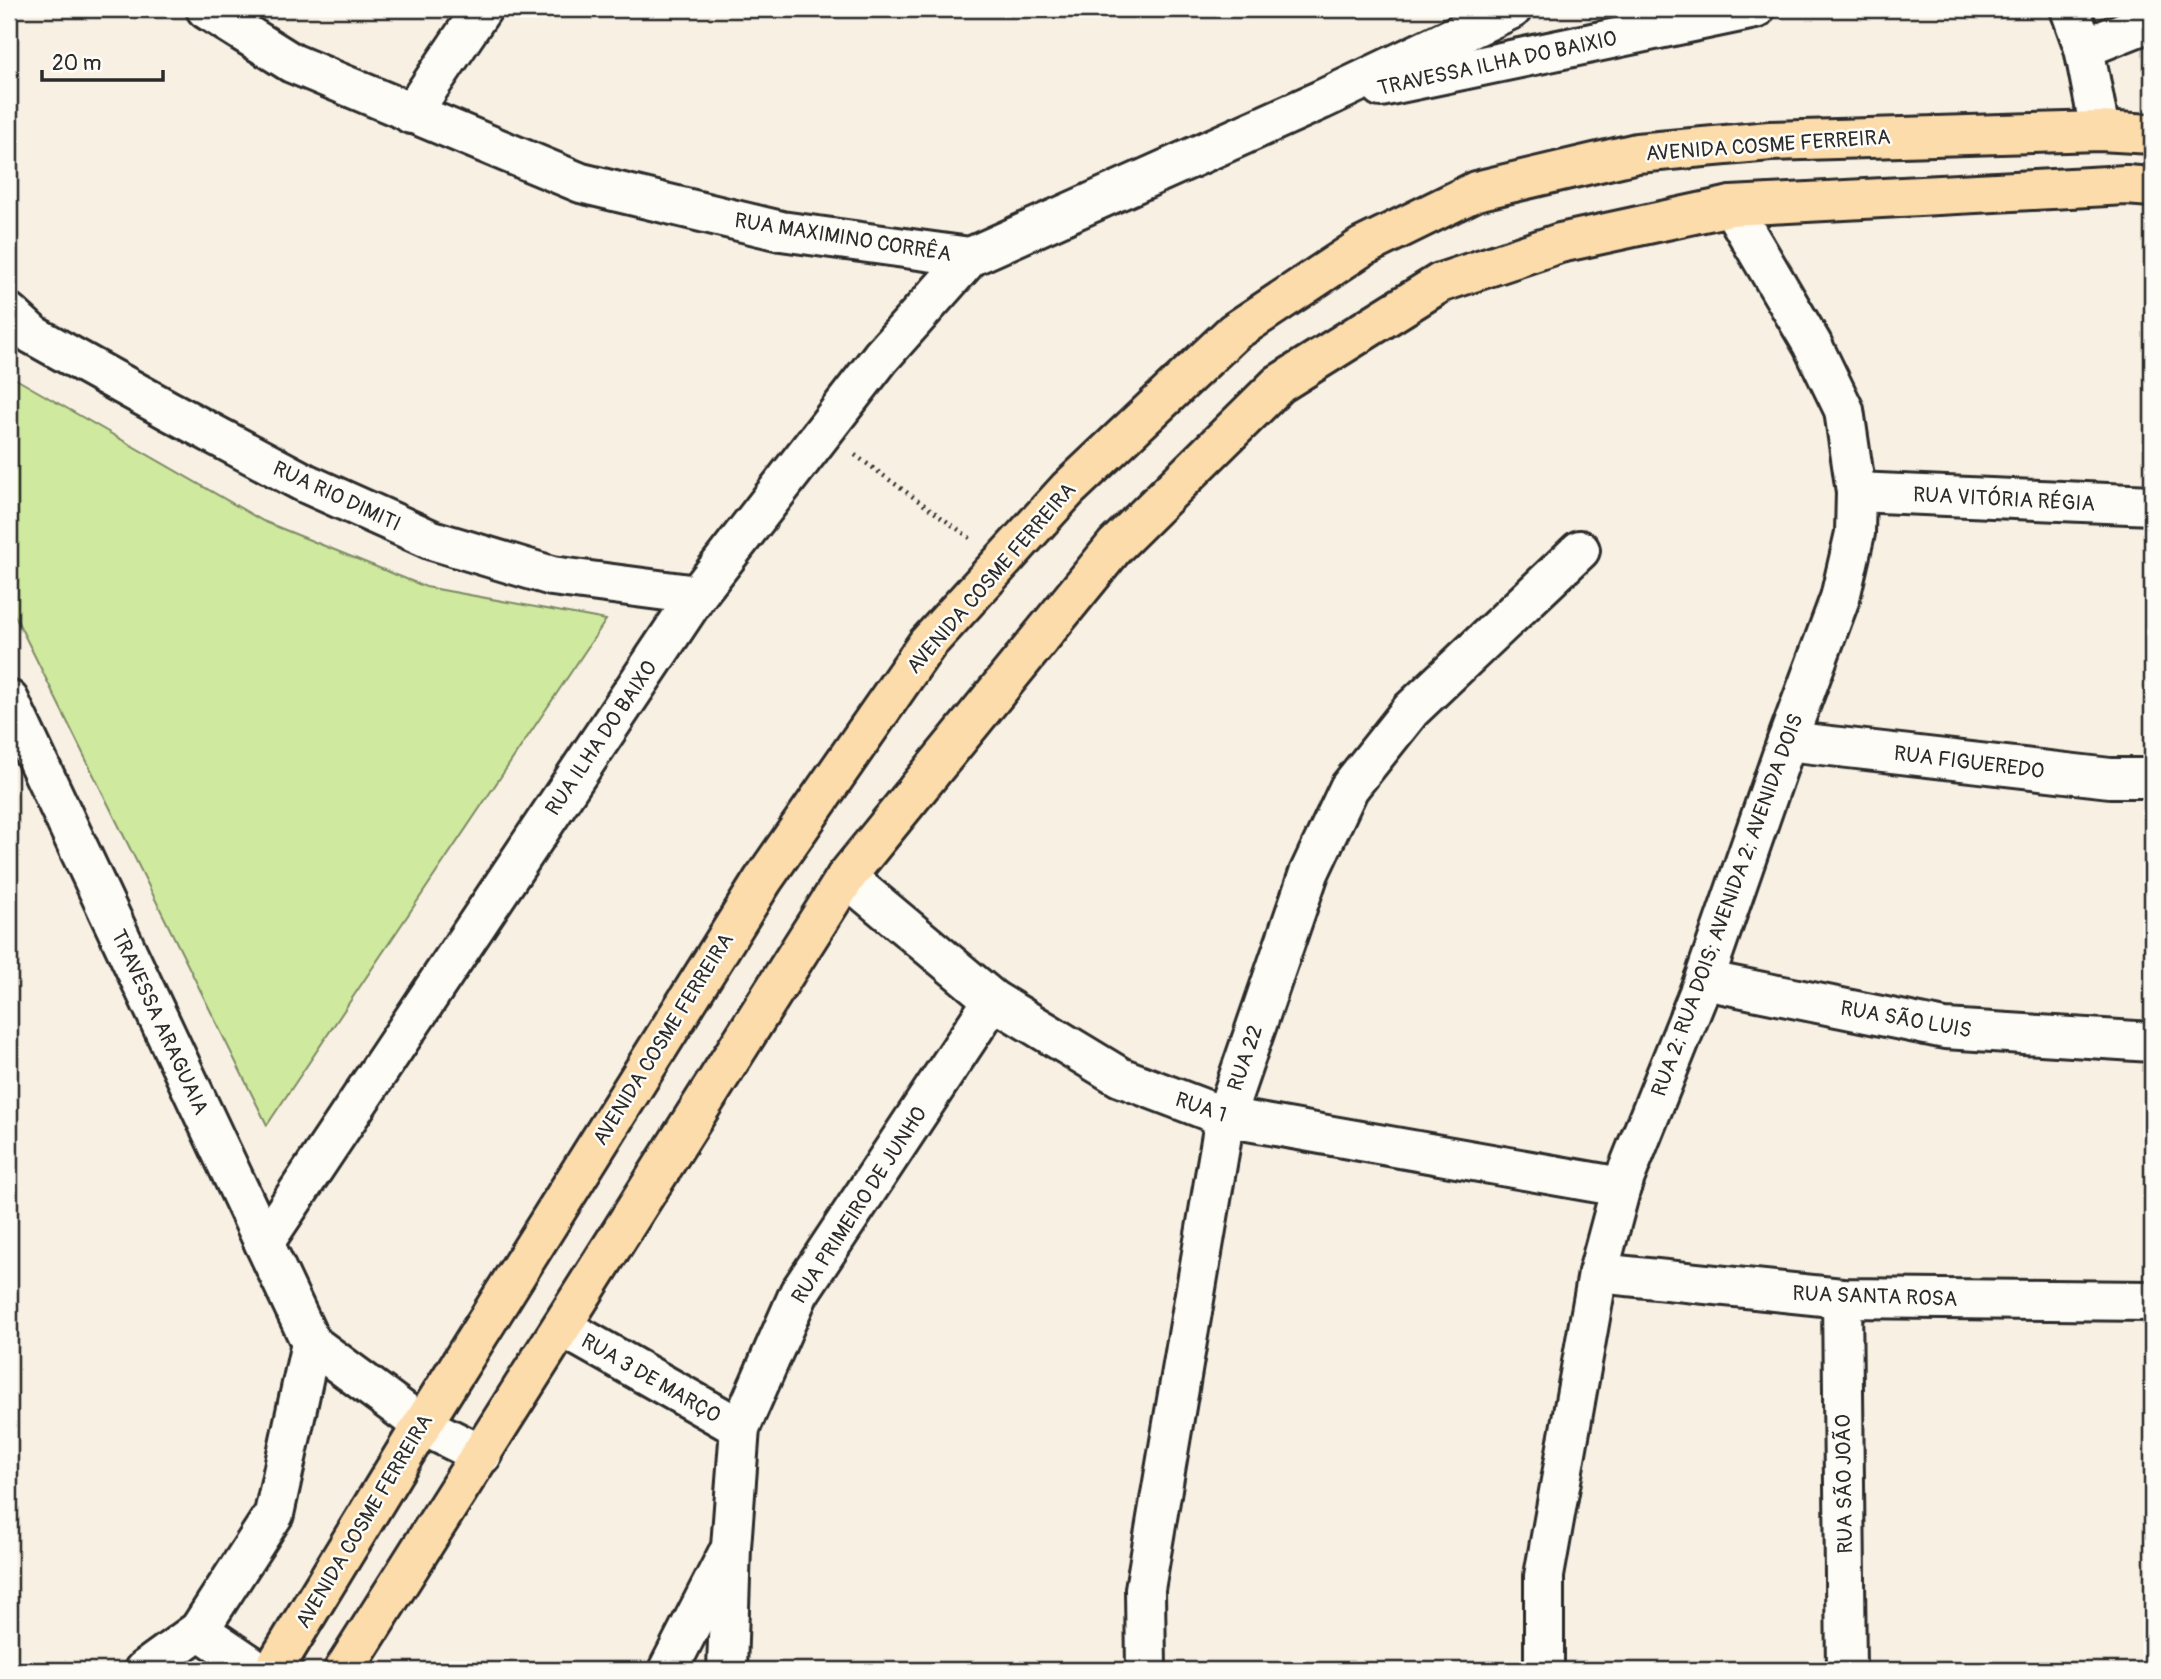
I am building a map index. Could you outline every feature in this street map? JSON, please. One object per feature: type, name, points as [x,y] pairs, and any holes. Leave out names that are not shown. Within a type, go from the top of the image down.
[{"type":"main road","name":"AVENIDA COSME FERREIRA","points":[[274,1670],[422,1425],[763,880],[927,644],[1068,489],[1234,332],[1362,247],[1476,191],[1637,153],[1770,141],[2100,131],[2152,134]]},
{"type":"main road","points":[[344,1670],[846,877],[1115,546],[1279,384],[1440,283],[1560,243],[1731,206],[2126,185],[2152,187]]},
{"type":"street","name":"RUA MAXIMINO CORRÊA","points":[[206,9],[292,63],[581,183],[781,231],[970,257],[1321,100],[1511,9]]},
{"type":"street","points":[[411,114],[482,9]]},
{"type":"street","name":"TRAVESSA ILHA DO BAIXIO","points":[[1321,100],[1755,9]]},
{"type":"street","points":[[2070,9],[2084,48],[2100,131]]},
{"type":"street","points":[[2084,48],[2152,21]]},
{"type":"street","name":"RUA 2; RUA DOIS; AVENIDA 2; AVENIDA DOIS","points":[[1544,1670],[1544,1576],[1598,1273],[1621,1186],[1704,980],[1840,598],[1855,533],[1856,492],[1844,410],[1812,344],[1731,206]]},
{"type":"street","name":"RUA ILHA DO BAIXO","points":[[264,1244],[697,594],[881,357],[970,257]]},
{"type":"street","name":"RUA RIO DIMITI","points":[[9,313],[33,335],[168,410],[305,483],[432,540],[552,576],[697,594]]},
{"type":"street","name":"RUA VITÓRIA RÉGIA","points":[[1856,492],[2152,505]]},
{"type":"street","name":"RUA 22","points":[[1146,1670],[1145,1589],[1225,1117],[1309,873],[1349,789],[1411,710],[1580,550]]},
{"type":"street","name":"TRAVESSA ARAGUAIA","points":[[9,700],[311,1343]]},
{"type":"street","name":"RUA FIGUEREDO","points":[[1787,741],[2110,778],[2152,778]]},
{"type":"street","name":"RUA 1","points":[[846,877],[993,1000],[1120,1077],[1225,1117],[1621,1186]]},
{"type":"street","name":"RUA SÃO LUIS","points":[[1704,980],[1944,1029],[2152,1042]]},
{"type":"street","name":"RUA PRIMEIRO DE JUNHO","points":[[727,1670],[731,1547],[740,1429],[799,1293],[993,1000]]},
{"type":"street","name":"RUA SANTA ROSA","points":[[1598,1273],[1842,1298],[2152,1301]]},
{"type":"street","name":"RUA SÃO JOÃO","points":[[1842,1298],[1846,1670]]},
{"type":"street","name":"RUA 3 DE MARÇO","points":[[562,1327],[740,1429]]},
{"type":"street","points":[[144,1670],[199,1630],[274,1514],[311,1343],[422,1425],[482,1455]]},
{"type":"street","points":[[668,1670],[731,1547]]},
{"type":"street","points":[[199,1630],[258,1670]]},
{"type":"path","points":[[823,432],[1002,561]]},
{"type":"green space","points":[[9,375],[263,521],[426,587],[606,620],[267,1125],[9,604]]}]
